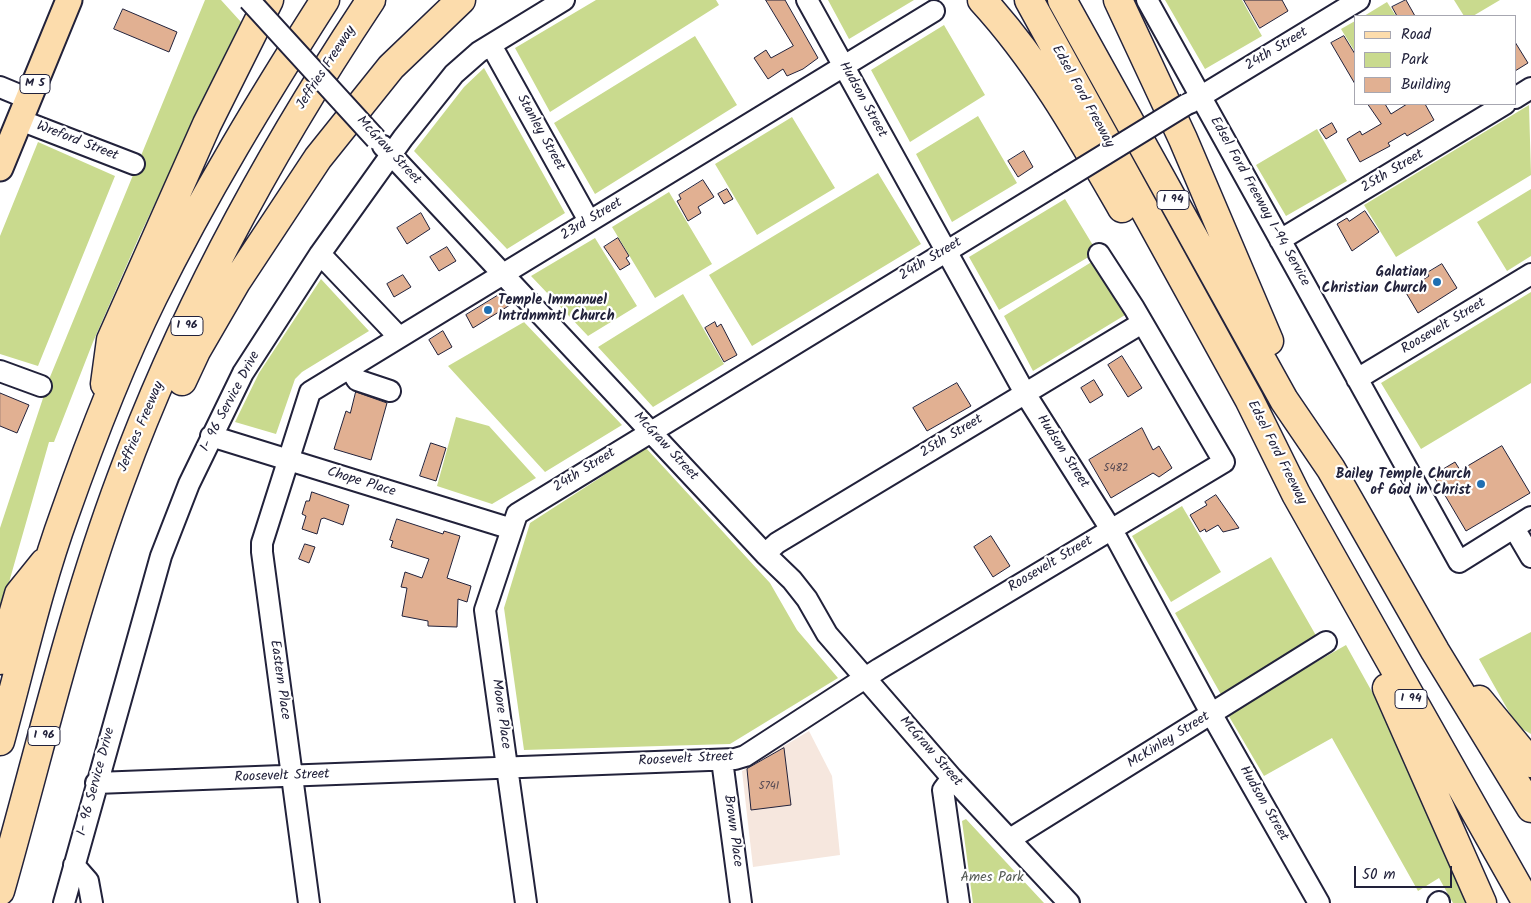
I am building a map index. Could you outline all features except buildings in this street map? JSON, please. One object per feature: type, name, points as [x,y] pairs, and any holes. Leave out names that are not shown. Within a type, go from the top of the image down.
[{"type":"highway","points":[[99,423],[111,340],[207,124],[270,0]]},
{"type":"highway","points":[[0,740],[50,556],[99,423],[152,298],[213,184],[269,88],[325,0]]},
{"type":"highway","name":"Jeffries Freeway","points":[[0,891],[77,612],[121,479],[186,326],[242,213],[288,130],[371,0]]},
{"type":"highway","points":[[982,0],[1011,32],[1048,84],[1192,322],[1249,399]]},
{"type":"highway","name":"Edsel Ford Freeway","points":[[1029,0],[1249,399],[1296,494],[1527,903]]},
{"type":"highway","name":"I 94","points":[[1062,0],[1284,400],[1331,469],[1435,651],[1531,808]]},
{"type":"highway","points":[[1118,0],[1180,131],[1278,363],[1284,400]]},
{"type":"highway","points":[[60,678],[93,615],[123,525],[155,441],[196,352],[232,289],[318,158],[359,104],[411,47],[461,2]]},
{"type":"highway","points":[[1296,494],[1350,605],[1482,903]]},
{"type":"highway","points":[[0,660],[18,594],[50,556]]},
{"type":"highway","points":[[1435,651],[1499,722],[1531,763]]},
{"type":"highway","points":[[14,903],[28,843],[28,794]]},
{"type":"main road","name":"M 5","points":[[0,168],[69,0]]},
{"type":"street","name":"McGraw Street","points":[[249,0],[376,139],[765,554],[792,580],[807,599],[827,634],[952,778],[1069,903]]},
{"type":"street","name":"I- 96 Service Drive","points":[[64,903],[161,556],[189,484],[243,373],[320,254],[391,155],[454,74],[491,45],[564,0]]},
{"type":"street","name":"Hudson Street","points":[[807,0],[1026,395],[1111,529],[1212,715],[1319,903]]},
{"type":"street","name":"Edsel Ford Freeway I-94 Service","points":[[1147,0],[1194,100],[1280,240],[1459,562],[1523,523]]},
{"type":"street","name":"24th Street","points":[[512,529],[517,514],[1359,0]]},
{"type":"street","name":"23rd Street","points":[[289,459],[310,392],[934,11]]},
{"type":"street","name":"Stanley Street","points":[[491,45],[589,221]]},
{"type":"street","name":"Wreford Street","points":[[0,87],[24,109],[134,164]]},
{"type":"street","points":[[1516,97],[1531,88]]},
{"type":"street","name":"25th Street","points":[[1280,240],[1503,105]]},
{"type":"street","points":[[320,254],[399,338]]},
{"type":"street","points":[[1100,254],[1142,324]]},
{"type":"street","name":"Roosevelt Street","points":[[1357,379],[1531,274]]},
{"type":"street","name":"25th Street","points":[[765,554],[794,533],[1142,324]]},
{"type":"street","name":"Roosevelt Street","points":[[96,783],[722,760],[745,756],[866,678],[1224,462],[1142,324]]},
{"type":"street","points":[[350,368],[357,380],[390,390]]},
{"type":"street","points":[[0,371],[41,386]]},
{"type":"street","name":"Chope Place","points":[[211,436],[512,529]]},
{"type":"street","name":"Eastern Place","points":[[289,459],[262,543],[262,552],[309,903]]},
{"type":"street","points":[[1523,523],[1531,557]]},
{"type":"street","name":"Moore Place","points":[[512,529],[485,610],[526,903]]},
{"type":"street","name":"McKinley Street","points":[[1010,839],[1212,715],[1326,642]]},
{"type":"street","name":"Brown Place","points":[[722,760],[741,903]]},
{"type":"street","points":[[952,778],[943,790],[959,903]]},
{"type":"street","points":[[74,865],[88,882],[92,903]]},
{"type":"shaded area","points":[[809,731],[832,776],[840,855],[753,867],[742,771]]},
{"type":"green space","points":[[205,0],[221,0],[241,22],[139,237],[93,342],[54,442],[49,442],[0,614],[0,528],[50,377]]},
{"type":"green space","points":[[596,0],[716,0],[719,5],[550,112],[515,48]]},
{"type":"green space","points":[[828,0],[914,0],[849,39]]},
{"type":"green space","points":[[1165,0],[1242,0],[1262,36],[1205,69]]},
{"type":"green space","points":[[1454,0],[1500,0],[1475,15],[1463,15]]},
{"type":"green space","points":[[1387,2],[1395,15],[1366,15]]},
{"type":"green space","points":[[1354,22],[1354,50],[1341,29]]},
{"type":"green space","points":[[944,25],[985,95],[910,142],[871,70]]},
{"type":"green space","points":[[695,36],[737,105],[595,194],[554,123]]},
{"type":"green space","points":[[484,68],[565,213],[507,249],[414,151],[464,87]]},
{"type":"green space","points":[[1529,105],[1531,175],[1396,257],[1364,205]]},
{"type":"green space","points":[[978,116],[1017,183],[952,222],[916,154]]},
{"type":"green space","points":[[792,117],[835,188],[757,235],[715,164]]},
{"type":"green space","points":[[1317,129],[1347,181],[1286,216],[1256,165]]},
{"type":"green space","points":[[38,142],[115,176],[38,366],[0,354],[0,236]]},
{"type":"green space","points":[[878,173],[921,244],[752,346],[709,275]]},
{"type":"green space","points":[[1531,189],[1531,256],[1507,271],[1477,222]]},
{"type":"green space","points":[[669,192],[712,264],[655,298],[612,227]]},
{"type":"green space","points":[[1065,199],[1097,252],[999,310],[969,257]]},
{"type":"green space","points":[[595,238],[637,306],[588,336],[531,276]]},
{"type":"green space","points":[[1098,258],[1130,312],[1033,371],[1004,316]]},
{"type":"green space","points":[[321,279],[369,331],[302,372],[295,379],[276,434],[235,422],[259,373]]},
{"type":"green space","points":[[1531,292],[1531,383],[1421,449],[1381,383]]},
{"type":"green space","points":[[683,294],[724,364],[653,407],[598,347]]},
{"type":"green space","points":[[524,322],[622,425],[545,472],[448,366]]},
{"type":"green space","points":[[456,417],[489,426],[536,478],[492,504],[437,486]]},
{"type":"green space","points":[[646,448],[770,583],[797,630],[838,678],[730,744],[524,750],[504,608],[530,523]]},
{"type":"green space","points":[[1182,506],[1221,572],[1171,602],[1132,536]]},
{"type":"green space","points":[[1271,557],[1318,639],[1223,698],[1175,613]]},
{"type":"green space","points":[[1531,632],[1531,734],[1517,726],[1479,659]]},
{"type":"green space","points":[[1346,645],[1386,717],[1470,903],[1453,903],[1439,878],[1418,891],[1332,738],[1264,776],[1227,713]]},
{"type":"green space","name":"Ames Park","points":[[966,819],[1044,903],[973,903],[962,821]]},
{"type":"place","name":"Galatian Christian Church","points":[[1437,282]]},
{"type":"place","name":"Temple Immanuel Intrdnmntl Church","points":[[488,310]]},
{"type":"place","name":"Bailey Temple Church of God in Christ","points":[[1481,484]]}]
